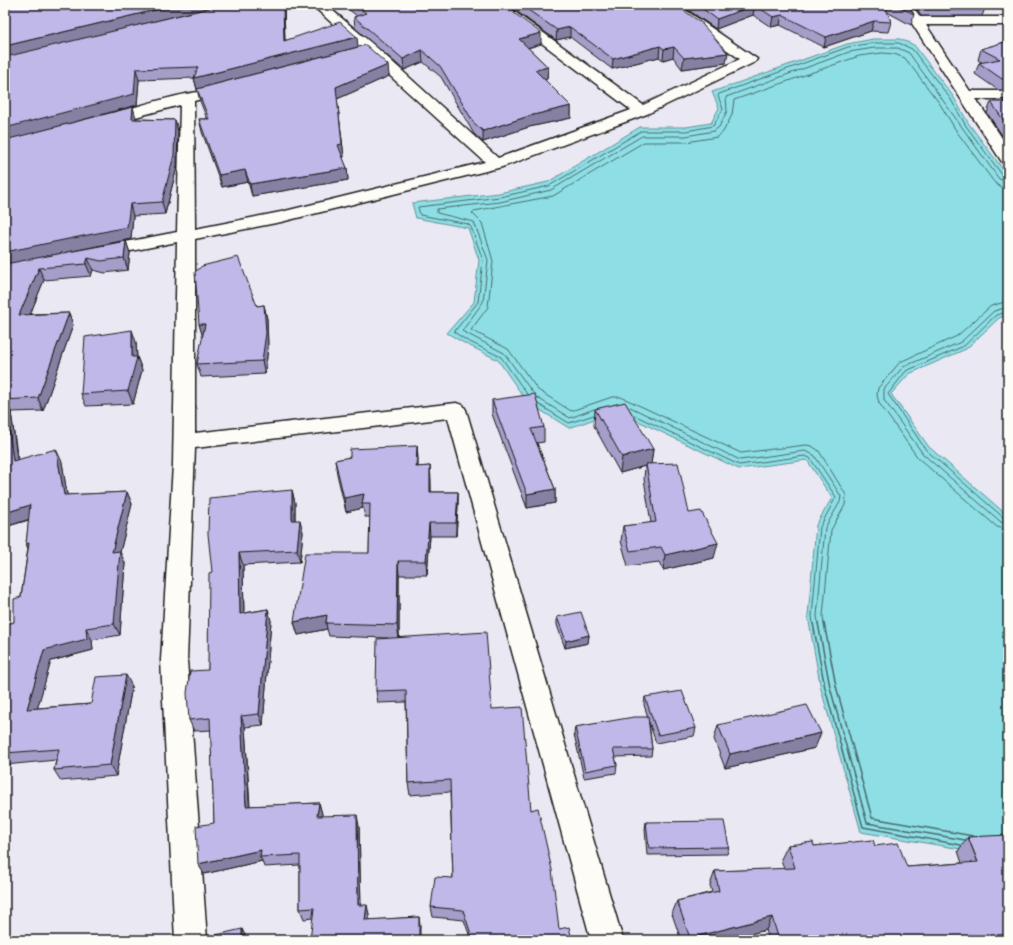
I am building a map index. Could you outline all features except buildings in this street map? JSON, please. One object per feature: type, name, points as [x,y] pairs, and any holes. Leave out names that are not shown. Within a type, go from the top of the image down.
[{"type":"street","points":[[318,5],[371,50],[496,164]]},
{"type":"street","points":[[497,5],[642,111]]},
{"type":"street","points":[[83,255],[282,217],[496,164],[642,111],[750,59],[669,5]]},
{"type":"street","points":[[906,5],[1008,159]]},
{"type":"street","points":[[917,21],[1008,21]]},
{"type":"street","points":[[356,54],[371,50]]},
{"type":"street","points":[[89,124],[210,92]]},
{"type":"street","points":[[966,95],[1008,95]]},
{"type":"street","points":[[187,98],[184,442],[174,660],[191,940]]},
{"type":"street","points":[[184,442],[456,410],[607,940]]},
{"type":"water","points":[[873,39],[900,39],[914,45],[953,96],[969,124],[1008,176],[1008,315],[999,318],[966,349],[909,374],[891,394],[929,447],[1008,516],[1008,857],[861,832],[821,689],[808,616],[816,525],[832,498],[807,460],[739,469],[617,411],[569,428],[527,402],[498,360],[447,333],[474,302],[479,260],[468,228],[416,218],[412,203],[499,193],[548,182],[640,127],[686,127],[711,123],[719,108],[712,92],[847,44]]}]
